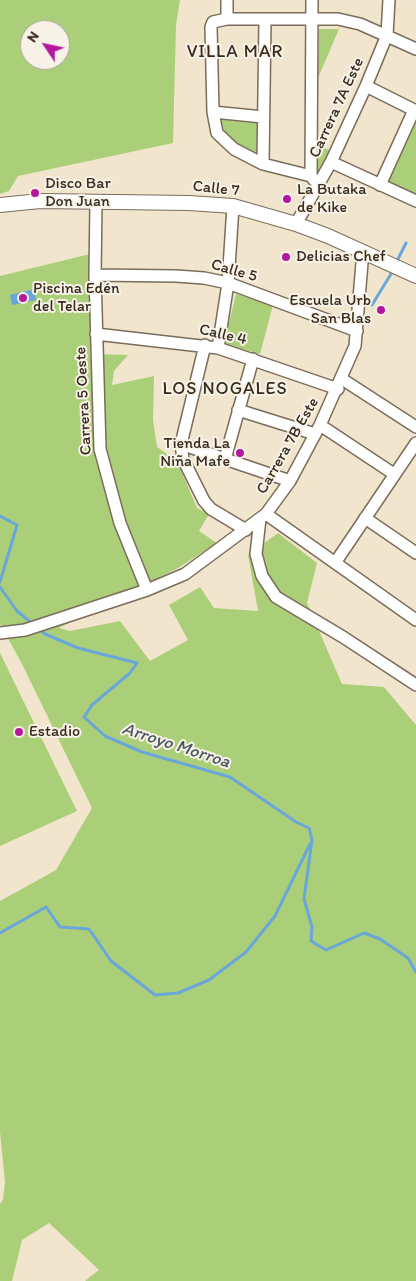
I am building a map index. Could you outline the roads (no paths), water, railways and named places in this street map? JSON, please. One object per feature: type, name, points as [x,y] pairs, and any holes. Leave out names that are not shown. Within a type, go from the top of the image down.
[{"type":"street","points":[[227,19],[228,0]]},
{"type":"street","points":[[312,0],[311,176],[318,186]]},
{"type":"street","name":"Carrera 7A Este","points":[[296,224],[331,162],[366,86],[386,35],[389,0]]},
{"type":"street","points":[[311,176],[263,164],[234,149],[217,133],[213,112],[212,22],[227,19],[338,19],[360,24],[416,49]]},
{"type":"street","points":[[263,164],[265,20]]},
{"type":"street","points":[[366,86],[415,111],[380,185]]},
{"type":"street","points":[[213,112],[263,117]]},
{"type":"street","points":[[331,162],[416,201]]},
{"type":"street","name":"Calle 7","points":[[0,205],[40,201],[189,203],[233,206],[296,224],[364,251],[416,276]]},
{"type":"street","name":"Carrera 5 Oeste","points":[[96,202],[95,275],[100,449],[120,523],[147,590]]},
{"type":"street","points":[[218,348],[228,283],[233,206]]},
{"type":"street","name":"Carrera 7B Este","points":[[0,632],[25,630],[147,590],[185,574],[263,517],[290,481],[318,430],[340,384],[355,346],[364,251]]},
{"type":"street","name":"Calle 5","points":[[95,275],[176,276],[204,278],[228,283],[357,331]]},
{"type":"street","name":"Calle 4","points":[[96,334],[206,345],[218,348],[340,384],[416,427]]},
{"type":"street","points":[[206,345],[181,444],[183,459],[204,501],[211,509],[246,530]]},
{"type":"street","points":[[225,459],[253,359]]},
{"type":"street","points":[[238,410],[318,430],[394,474]]},
{"type":"street","points":[[335,563],[416,443]]},
{"type":"street","points":[[181,444],[290,481]]},
{"type":"street","points":[[416,620],[335,563],[263,517],[256,554],[262,576],[276,597],[343,637],[416,685]]},
{"type":"street","points":[[365,518],[416,553]]},
{"type":"water","name":"Piscina Edén del Telar","points":[[35,289],[36,300],[12,305],[10,295]]},
{"type":"waterway","points":[[396,263],[406,243]]},
{"type":"waterway","points":[[372,305],[394,269]]},
{"type":"waterway","name":"Arroyo Morroa","points":[[0,516],[17,525],[0,582]]},
{"type":"waterway","name":"Arroyo Morroa","points":[[0,587],[17,611],[33,624]]},
{"type":"waterway","name":"Arroyo Morroa","points":[[39,629],[45,634],[78,648],[137,663],[130,673],[92,705],[84,717],[105,736],[142,752],[230,777],[296,822],[309,828],[312,840],[304,899],[312,927],[311,941],[326,950],[364,933],[380,939],[408,958],[416,972]]},
{"type":"waterway","points":[[0,933],[46,907],[60,927],[89,929],[111,961],[155,995],[178,993],[209,980],[246,952],[275,916],[310,844]]},
{"type":"place","name":"Disco Bar Don Juan","points":[[35,193]]},
{"type":"place","name":"La Butaka de Kike","points":[[287,199]]},
{"type":"place","name":"Delicias Chef","points":[[286,257]]},
{"type":"place","name":"Piscina Edén del Telar","points":[[23,298]]},
{"type":"place","name":"Escuela Urb San Blas","points":[[381,310]]},
{"type":"place","name":"Tienda La Niña Mafe","points":[[240,453]]},
{"type":"place","name":"Estadio","points":[[19,732]]},
{"type":"district","name":"VILLA MAR","points":[[235,52]]},
{"type":"district","name":"LOS NOGALES","points":[[225,389]]}]
